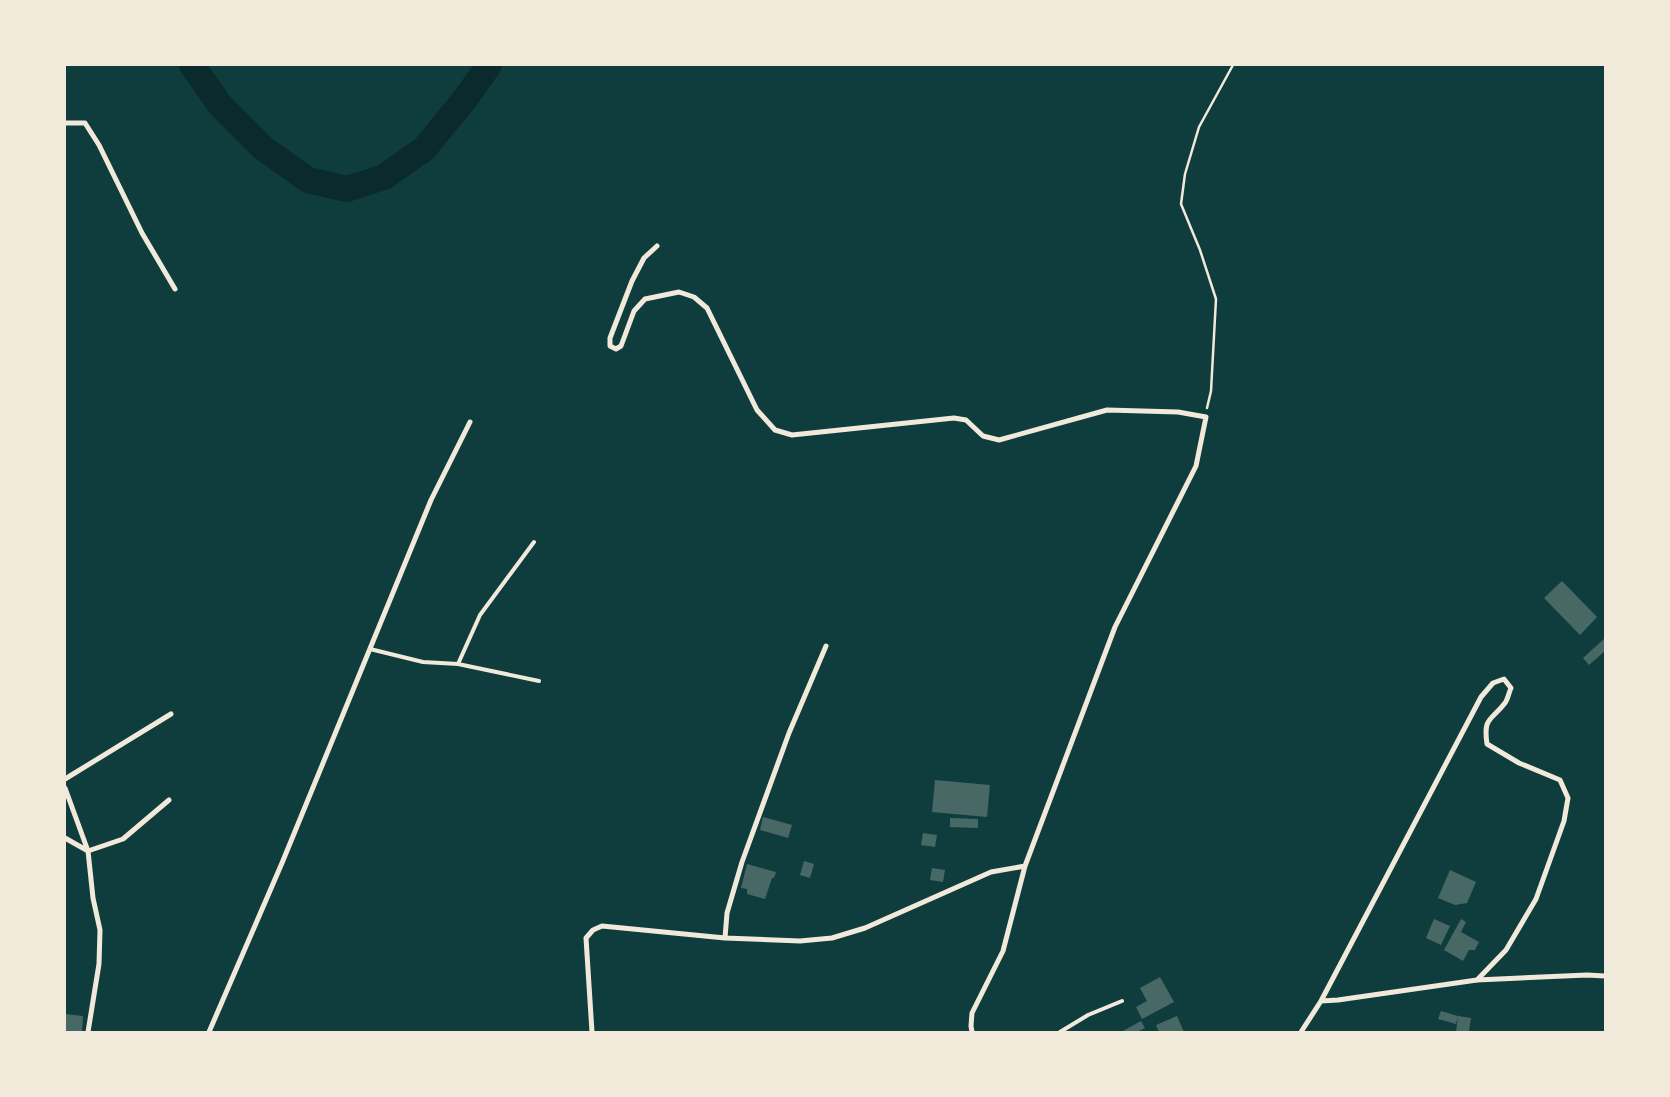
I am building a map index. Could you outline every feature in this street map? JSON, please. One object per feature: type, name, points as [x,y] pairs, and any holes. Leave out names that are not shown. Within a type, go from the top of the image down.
[{"type":"street","points":[[65,123],[85,123],[99,145],[142,233],[175,289]]},
{"type":"street","points":[[657,246],[644,258],[632,281],[610,338],[610,346],[616,349],[621,346],[634,310],[644,299],[679,292],[694,297],[707,308],[757,410],[775,430],[792,435],[954,418],[966,420],[983,436],[999,440],[1107,410],[1178,412],[1206,417],[1196,466],[1116,626],[1025,866],[1004,951],[972,1013],[972,1032]]},
{"type":"street","points":[[209,1032],[282,862],[430,500],[470,422]]},
{"type":"street","points":[[725,938],[727,914],[742,862],[789,733],[826,646]]},
{"type":"street","points":[[1301,1032],[1321,1001],[1481,697],[1493,683],[1504,679],[1511,688],[1506,702],[1490,718],[1484,729],[1487,744],[1519,763],[1560,780],[1568,798],[1564,821],[1536,899],[1506,950],[1477,980]]},
{"type":"street","points":[[65,779],[172,714]]},
{"type":"street","points":[[65,788],[88,851],[93,898],[100,930],[99,964],[88,1032]]},
{"type":"street","points":[[65,838],[88,851],[123,839],[169,800]]},
{"type":"street","points":[[592,1032],[586,938],[593,930],[602,926],[725,938],[800,940],[832,938],[865,928],[991,872],[1025,866]]},
{"type":"street","points":[[1321,1001],[1477,980],[1587,975],[1605,976]]},
{"type":"lane","points":[[458,664],[480,615],[534,542]]},
{"type":"lane","points":[[369,649],[423,662],[458,664],[539,681]]},
{"type":"lane","points":[[1060,1032],[1088,1015],[1122,1000]]},
{"type":"path","points":[[1206,417],[1211,391],[1216,299],[1200,250],[1181,204],[1185,174],[1199,127],[1234,65]]},
{"type":"building","points":[[1562,581],[1597,617],[1580,635],[1544,598]]},
{"type":"building","points":[[1605,638],[1605,651],[1589,665],[1583,658]]},
{"type":"building","points":[[935,780],[990,785],[987,817],[932,812]]},
{"type":"building","points":[[763,817],[792,825],[788,838],[760,830]]},
{"type":"building","points":[[950,818],[978,819],[978,828],[950,827]]},
{"type":"building","points":[[923,833],[937,835],[935,847],[921,845]]},
{"type":"building","points":[[804,861],[814,864],[810,878],[800,875]]},
{"type":"building","points":[[747,864],[776,872],[765,899],[747,894],[747,889],[741,888]]},
{"type":"building","points":[[932,868],[945,870],[943,882],[930,880]]},
{"type":"building","points":[[1450,870],[1476,882],[1467,903],[1455,905],[1438,898]]},
{"type":"building","points":[[1434,919],[1450,926],[1441,945],[1426,938]]},
{"type":"building","points":[[1461,919],[1466,922],[1461,932],[1479,942],[1475,950],[1469,950],[1463,961],[1444,950]]},
{"type":"building","points":[[1160,977],[1174,1002],[1142,1019],[1136,1007],[1147,1001],[1140,988]]},
{"type":"building","points":[[1441,1011],[1458,1016],[1456,1024],[1438,1019]]},
{"type":"building","points":[[65,1014],[83,1016],[82,1032],[65,1032]]},
{"type":"building","points":[[1177,1016],[1184,1032],[1159,1032],[1156,1025]]},
{"type":"building","points":[[1458,1016],[1471,1018],[1469,1032],[1456,1032]]},
{"type":"building","points":[[1141,1021],[1145,1028],[1137,1032],[1121,1032]]},
{"type":"waterway","points":[[192,65],[220,105],[263,148],[308,180],[347,189],[384,177],[424,149],[465,99],[489,65]]}]
